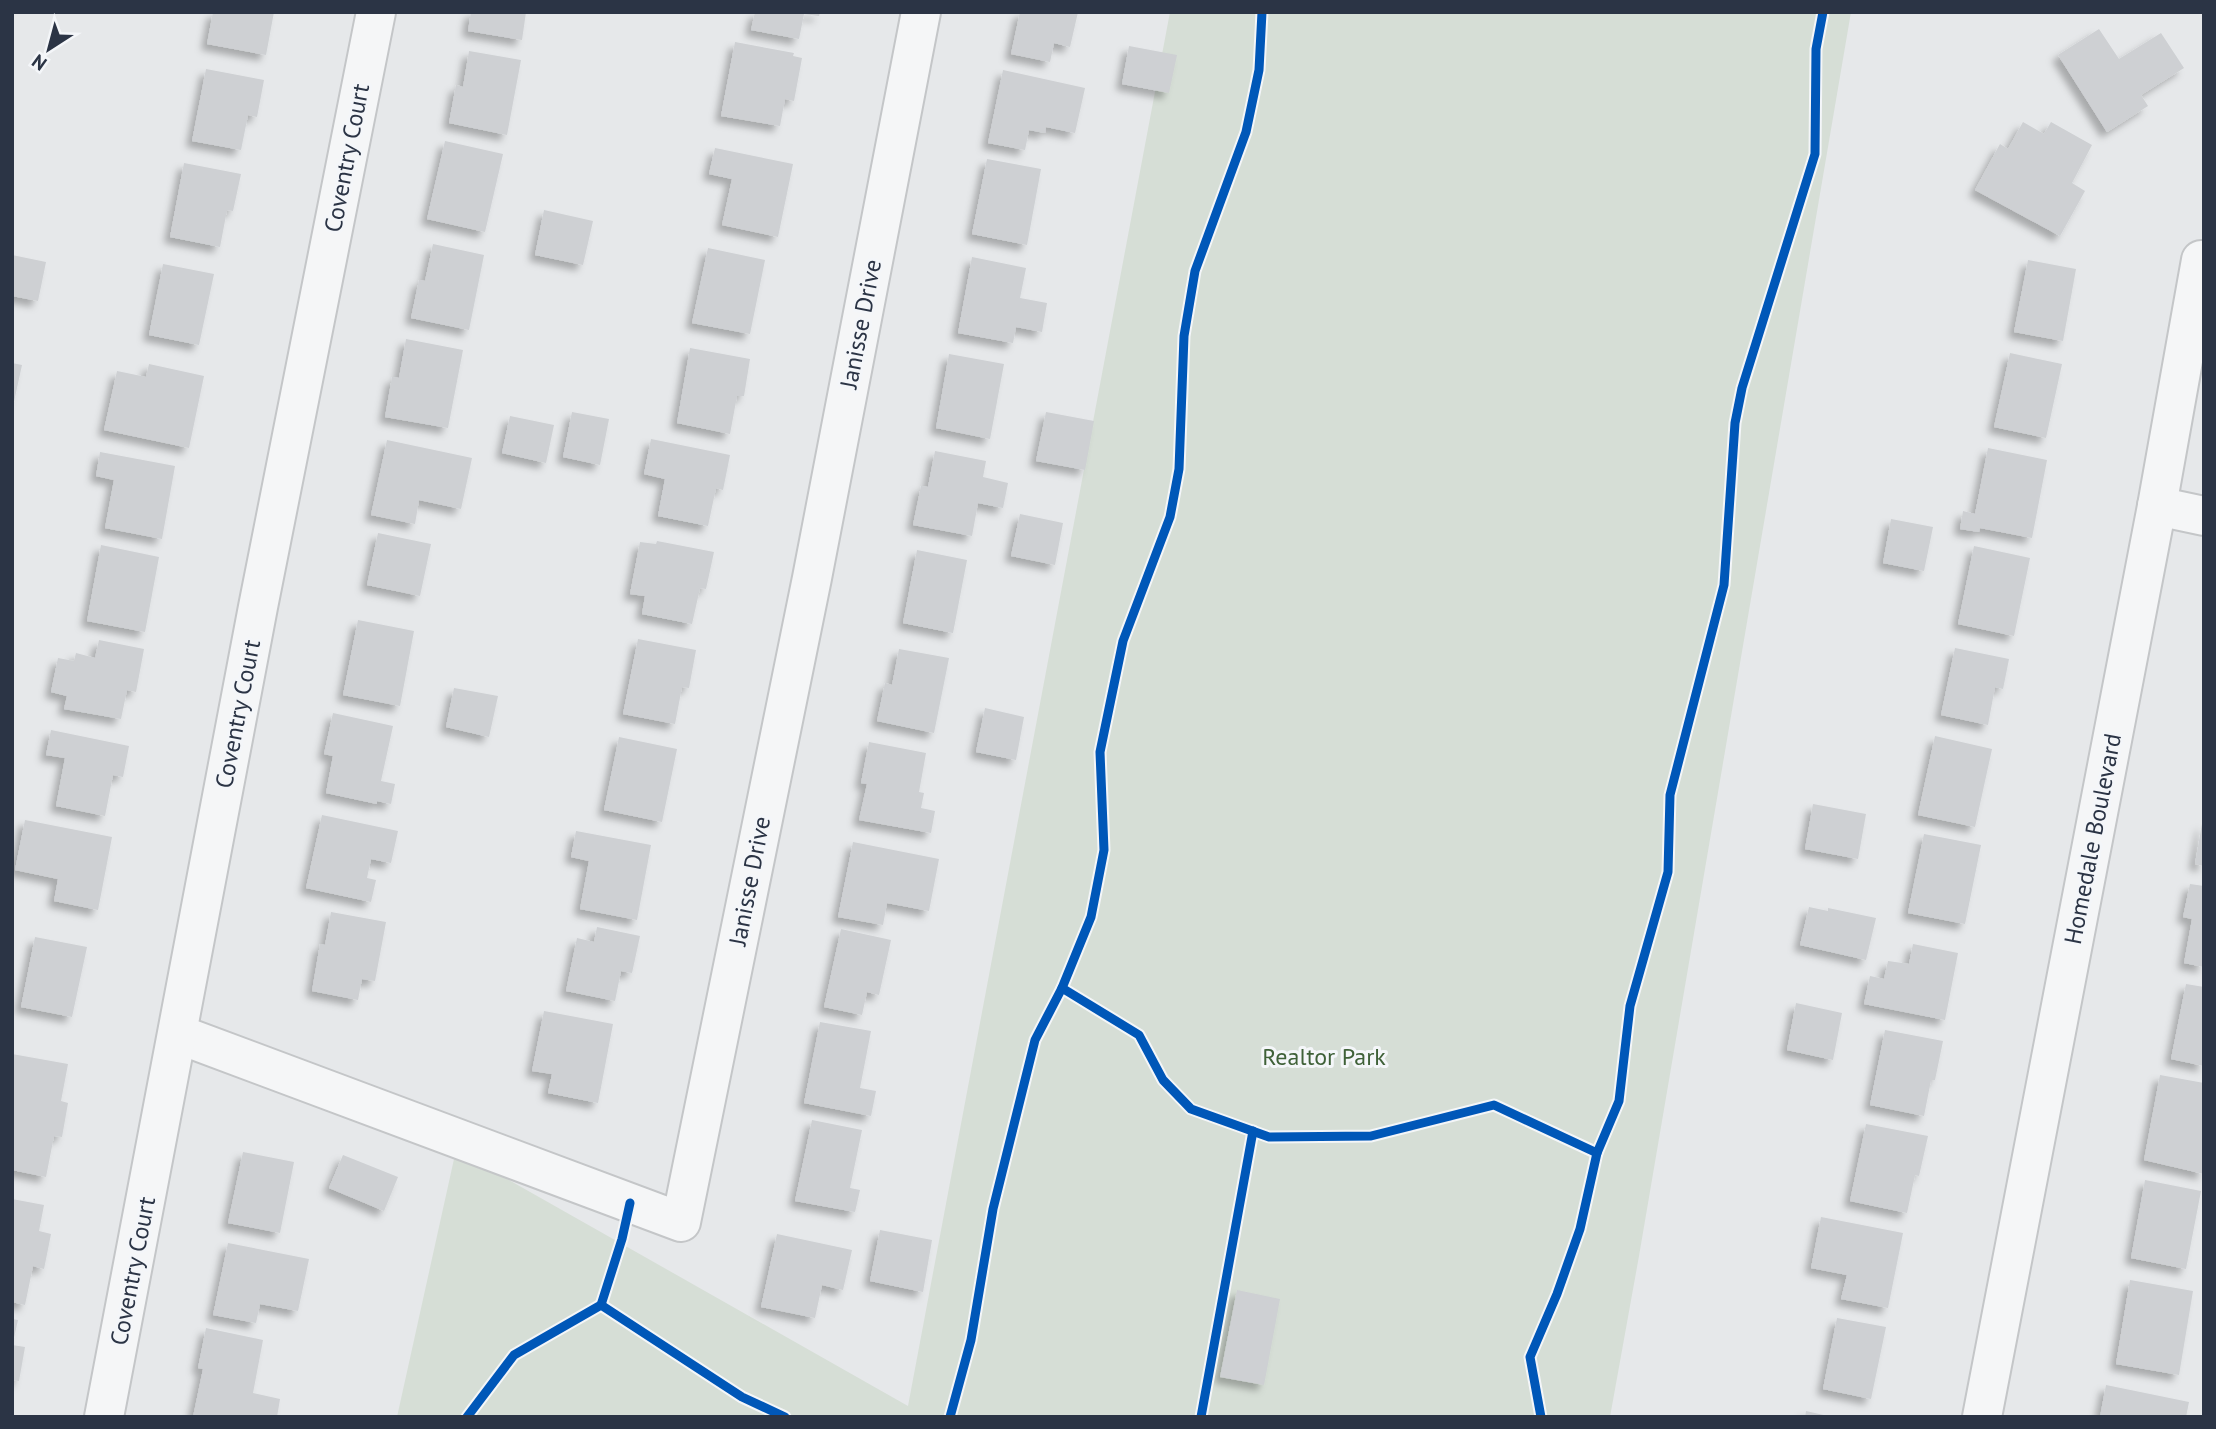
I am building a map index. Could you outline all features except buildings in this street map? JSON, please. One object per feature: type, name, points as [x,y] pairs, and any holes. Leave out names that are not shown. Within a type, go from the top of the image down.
[{"type":"street","name":"Coventry Court","points":[[104,1417],[261,593],[376,12]]},
{"type":"street","name":"Janisse Drive","points":[[178,1034],[681,1222],[809,592],[921,12]]},
{"type":"street","name":"Homedale Boulevard","points":[[1982,1417],[2157,506],[2201,260]]},
{"type":"street","points":[[2157,506],[2204,516]]},
{"type":"green space","name":"Realtor Park","points":[[1170,12],[1851,12],[1610,1417],[397,1417],[456,1150],[908,1406]]},
{"type":"cycle path","points":[[1262,12],[1259,70],[1246,132],[1195,271],[1184,336],[1179,469],[1170,517],[1123,641],[1100,752],[1104,850],[1091,917],[1062,988],[1139,1035],[1163,1080],[1191,1109],[1269,1137],[1371,1136],[1494,1105],[1597,1153],[1619,1101],[1630,1006],[1668,872],[1670,795],[1724,585],[1735,423],[1742,388],[1815,154],[1816,49],[1823,12]]},
{"type":"cycle path","points":[[950,1417],[971,1340],[993,1209],[1035,1040],[1062,988]]},
{"type":"cycle path","points":[[1201,1417],[1253,1131]]},
{"type":"cycle path","points":[[1541,1417],[1530,1357],[1557,1294],[1580,1229],[1597,1153]]},
{"type":"cycle path","points":[[601,1305],[622,1239],[630,1203]]},
{"type":"cycle path","points":[[467,1417],[514,1355],[601,1305],[742,1397],[785,1417]]}]
